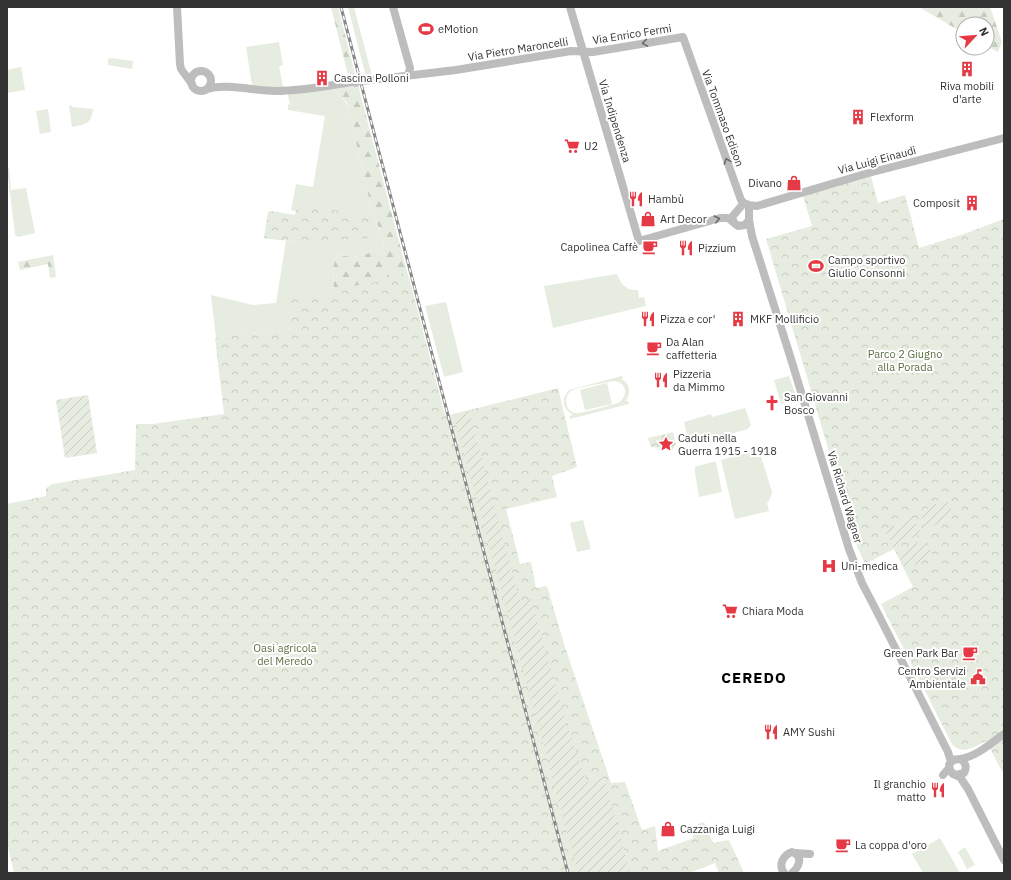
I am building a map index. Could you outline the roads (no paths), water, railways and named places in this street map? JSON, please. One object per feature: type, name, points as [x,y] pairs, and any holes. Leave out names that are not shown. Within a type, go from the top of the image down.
[{"type":"street","points":[[177,7],[180,67],[195,88],[199,91],[207,89],[211,84],[210,76]]},
{"type":"street","points":[[393,7],[406,56],[407,69],[402,76]]},
{"type":"street","name":"Via Indipendenza","points":[[570,7],[639,241],[720,218],[728,218],[736,224]]},
{"type":"street","name":"Via Enrico Fermi","points":[[584,52],[593,52],[683,37]]},
{"type":"street","name":"Via Tommaso Edison","points":[[683,37],[741,200],[746,204]]},
{"type":"street","name":"Via Pietro Maroncelli","points":[[207,89],[215,87],[228,87],[276,91],[456,70],[571,51],[584,52]]},
{"type":"street","points":[[180,54],[185,65],[191,69],[206,71],[218,83],[228,87]]},
{"type":"street","name":"Via Pietro Maroncelli","points":[[406,56],[412,64],[419,68],[456,70]]},
{"type":"street","points":[[192,84],[192,76],[199,70]]},
{"type":"street","name":"Via Luigi Einaudi","points":[[746,204],[757,206],[865,174],[1004,138]]},
{"type":"street","points":[[746,204],[732,217],[736,224],[747,230],[752,236]]},
{"type":"street","name":"Via Richard Wagner","points":[[746,204],[749,208],[748,219],[752,236],[849,549],[862,582],[954,766],[968,789],[1004,860]]},
{"type":"street","points":[[736,224],[745,225],[751,212],[757,206]]},
{"type":"street","points":[[954,766],[965,758],[975,754],[1004,734]]},
{"type":"street","points":[[954,766],[961,775],[975,754]]},
{"type":"street","points":[[954,766],[965,762],[966,769]]},
{"type":"street","name":"Via Richard Wagner","points":[[966,769],[965,779],[968,789]]},
{"type":"street","points":[[781,871],[782,862],[786,854],[792,852],[810,854],[799,863],[792,873]]},
{"type":"street","points":[[795,853],[799,856],[799,863]]},
{"type":"railway","points":[[341,7],[568,873]]},
{"type":"place","name":"eMotion","points":[[426,29]]},
{"type":"place","name":"Riva mobili d'arte","points":[[967,69]]},
{"type":"place","name":"Cascina Polloni","points":[[322,78]]},
{"type":"place","name":"Flexform","points":[[858,117]]},
{"type":"place","name":"U2","points":[[572,146]]},
{"type":"place","name":"Divano","points":[[794,183]]},
{"type":"place","name":"Hambù","points":[[636,199]]},
{"type":"place","name":"Composit","points":[[972,203]]},
{"type":"place","name":"Art Decor","points":[[648,219]]},
{"type":"place","name":"Capolinea Caffè","points":[[650,247]]},
{"type":"place","name":"Pizzium","points":[[686,248]]},
{"type":"place","name":"Campo sportivo Giulio Consonni","points":[[816,266]]},
{"type":"place","name":"Pizza e cor'","points":[[648,319]]},
{"type":"place","name":"MKF Mollificio","points":[[738,319]]},
{"type":"place","name":"Da Alan caffetteria","points":[[654,348]]},
{"type":"place","name":"Pizzeria da Mimmo","points":[[661,380]]},
{"type":"place","name":"San Giovanni Bosco","points":[[772,403]]},
{"type":"place","name":"Caduti nella Guerra 1915 - 1918","points":[[666,444]]},
{"type":"place","name":"Uni-medica","points":[[829,566]]},
{"type":"place","name":"Chiara Moda","points":[[730,611]]},
{"type":"place","name":"Green Park Bar","points":[[970,653]]},
{"type":"place","name":"Centro Servizi Ambientale","points":[[978,677]]},
{"type":"place","name":"AMY Sushi","points":[[771,732]]},
{"type":"place","name":"Il granchio matto","points":[[938,790]]},
{"type":"place","name":"Cazzaniga Luigi","points":[[668,829]]},
{"type":"place","name":"La coppa d'oro","points":[[843,845]]},
{"type":"district","name":"CEREDO","points":[[754,678]]},
{"type":"park label","name":"Parco 2 Giugno alla Porada","points":[[905,360]]},
{"type":"park label","name":"Oasi agricola del Meredo","points":[[285,654]]}]
